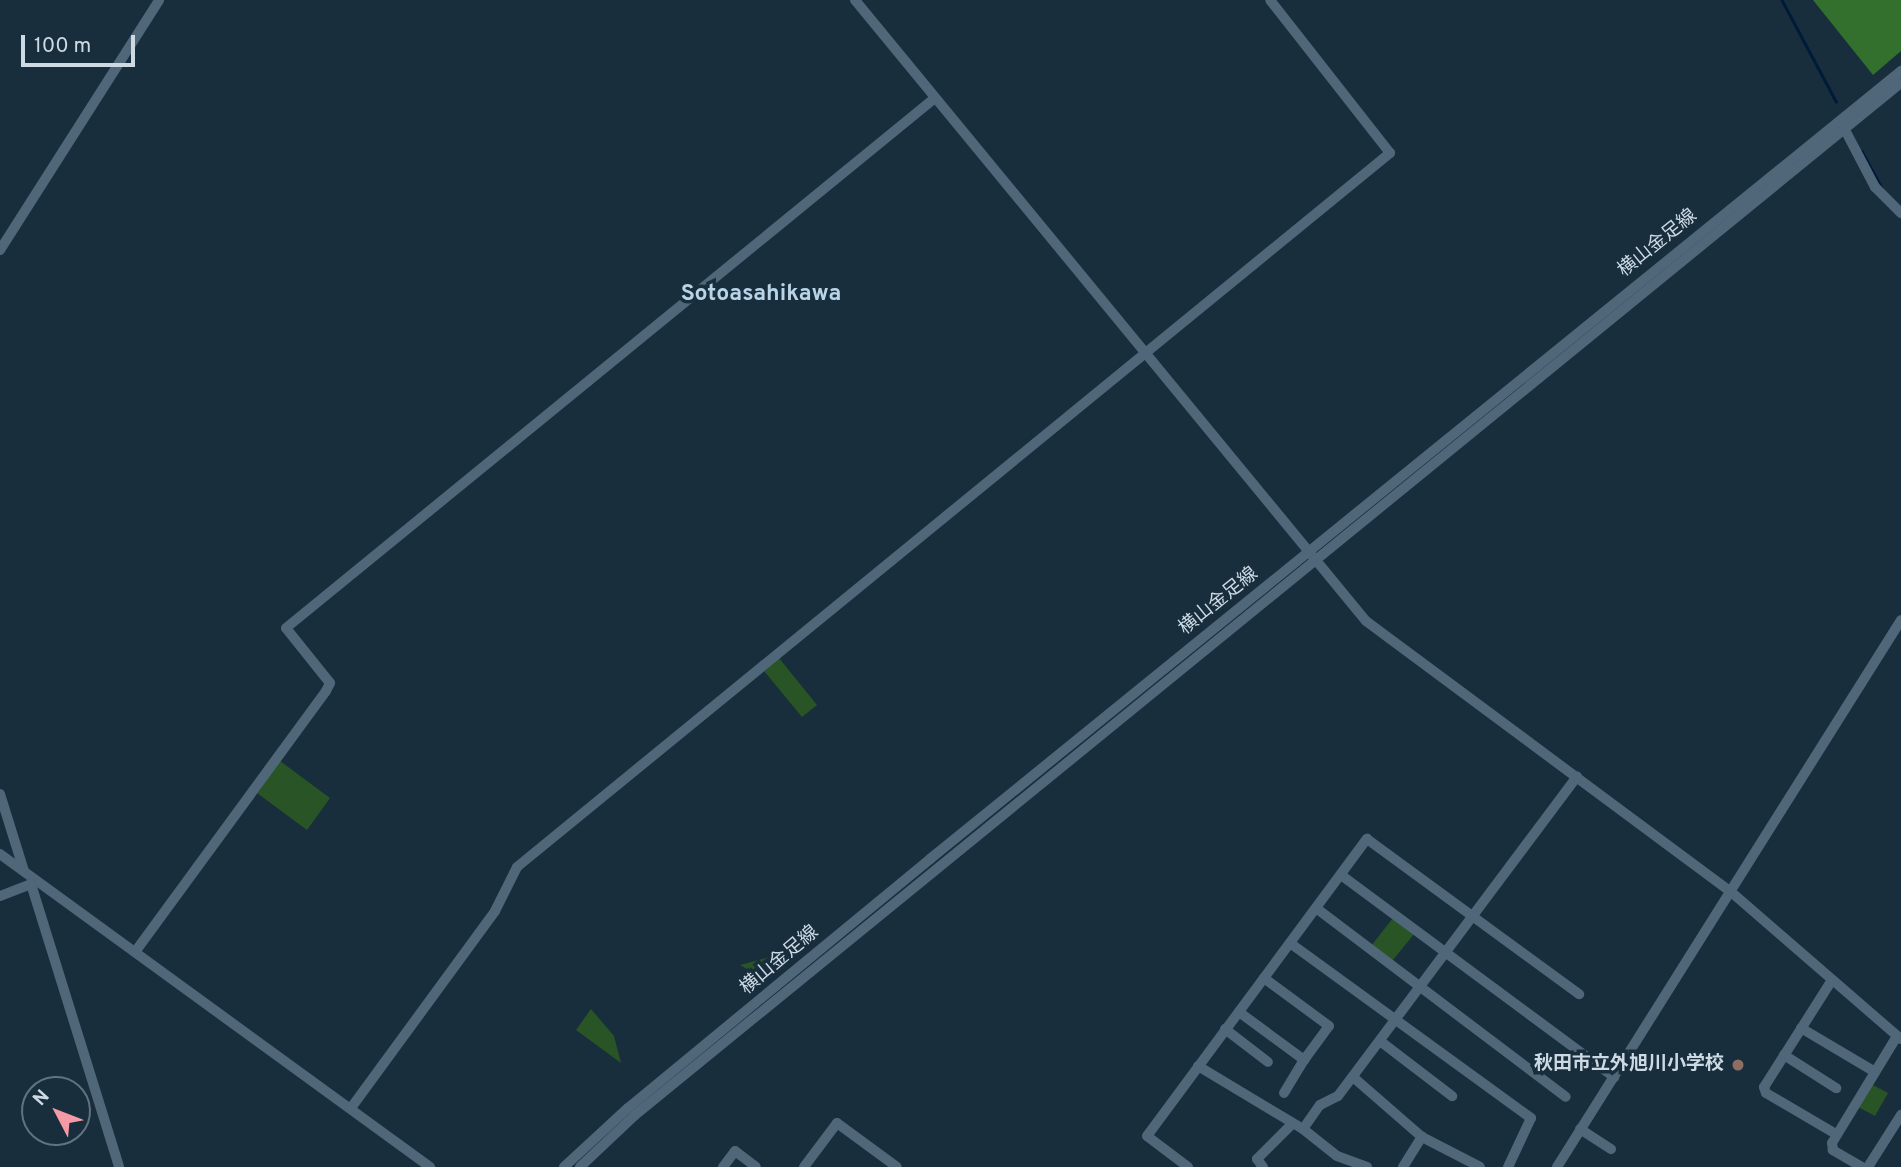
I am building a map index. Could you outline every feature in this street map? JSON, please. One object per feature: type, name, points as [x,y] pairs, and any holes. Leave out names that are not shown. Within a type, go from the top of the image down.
[{"type":"street","points":[[0,250],[159,0]]},
{"type":"street","points":[[855,0],[1310,557],[1366,621],[1730,891],[1899,1037],[1836,1135],[1833,1150],[1862,1167]]},
{"type":"street","points":[[351,1108],[495,911],[517,867],[1390,153],[1270,0]]},
{"type":"street","name":"横山金足線","points":[[580,1167],[635,1115],[1901,71]]},
{"type":"street","name":"横山金足線","points":[[564,1167],[628,1108],[1901,83]]},
{"type":"street","points":[[135,952],[326,691],[330,682],[286,628],[935,98]]},
{"type":"street","points":[[1844,128],[1875,187],[1901,213]]},
{"type":"street","points":[[1571,1167],[1559,1163],[1901,620]]},
{"type":"street","points":[[1262,1167],[1257,1159],[1320,1105],[1338,1096],[1577,776]]},
{"type":"street","points":[[0,794],[120,1167]]},
{"type":"street","points":[[1188,1167],[1147,1136],[1367,839],[1579,994]]},
{"type":"street","points":[[0,854],[22,869]]},
{"type":"street","points":[[1341,874],[1614,1077]]},
{"type":"street","points":[[30,883],[135,952],[430,1167]]},
{"type":"street","points":[[0,896],[30,883]]},
{"type":"street","points":[[1316,908],[1566,1097]]},
{"type":"street","points":[[1290,943],[1531,1118],[1508,1167]]},
{"type":"street","points":[[1264,978],[1329,1026],[1284,1093]]},
{"type":"street","points":[[1832,979],[1764,1087],[1766,1093],[1836,1135]]},
{"type":"street","points":[[1239,1012],[1304,1060]]},
{"type":"street","points":[[1801,1028],[1875,1072]]},
{"type":"street","points":[[1225,1029],[1268,1062]]},
{"type":"street","points":[[1380,1041],[1452,1096]]},
{"type":"street","points":[[1784,1055],[1836,1088]]},
{"type":"street","points":[[1198,1066],[1297,1126],[1344,1164],[1367,1167]]},
{"type":"street","points":[[1353,1077],[1422,1137],[1480,1167]]},
{"type":"street","points":[[1868,1167],[1901,1115]]},
{"type":"street","points":[[804,1167],[837,1123],[897,1167]]},
{"type":"street","points":[[1580,1129],[1611,1149]]},
{"type":"street","points":[[1403,1167],[1422,1137]]},
{"type":"street","points":[[723,1167],[735,1151],[756,1167]]},
{"type":"green space","points":[[1813,0],[1901,0],[1901,51],[1873,75]]},
{"type":"green space","points":[[779,658],[817,705],[802,717],[764,671]]},
{"type":"green space","points":[[280,761],[330,798],[307,830],[257,793]]},
{"type":"green space","points":[[1393,918],[1415,933],[1392,961],[1371,946]]},
{"type":"green space","points":[[777,955],[782,958],[760,977],[740,965]]},
{"type":"green space","points":[[591,1009],[614,1036],[621,1063],[576,1030]]},
{"type":"green space","points":[[1873,1085],[1888,1093],[1875,1116],[1858,1107]]},
{"type":"waterway","points":[[1782,0],[1836,101]]},
{"type":"waterway","points":[[1862,151],[1882,188]]},
{"type":"place","name":"秋田市立外旭川小学校","points":[[1738,1065]]},
{"type":"district","name":"Sotoasahikawa","points":[[761,295]]}]
